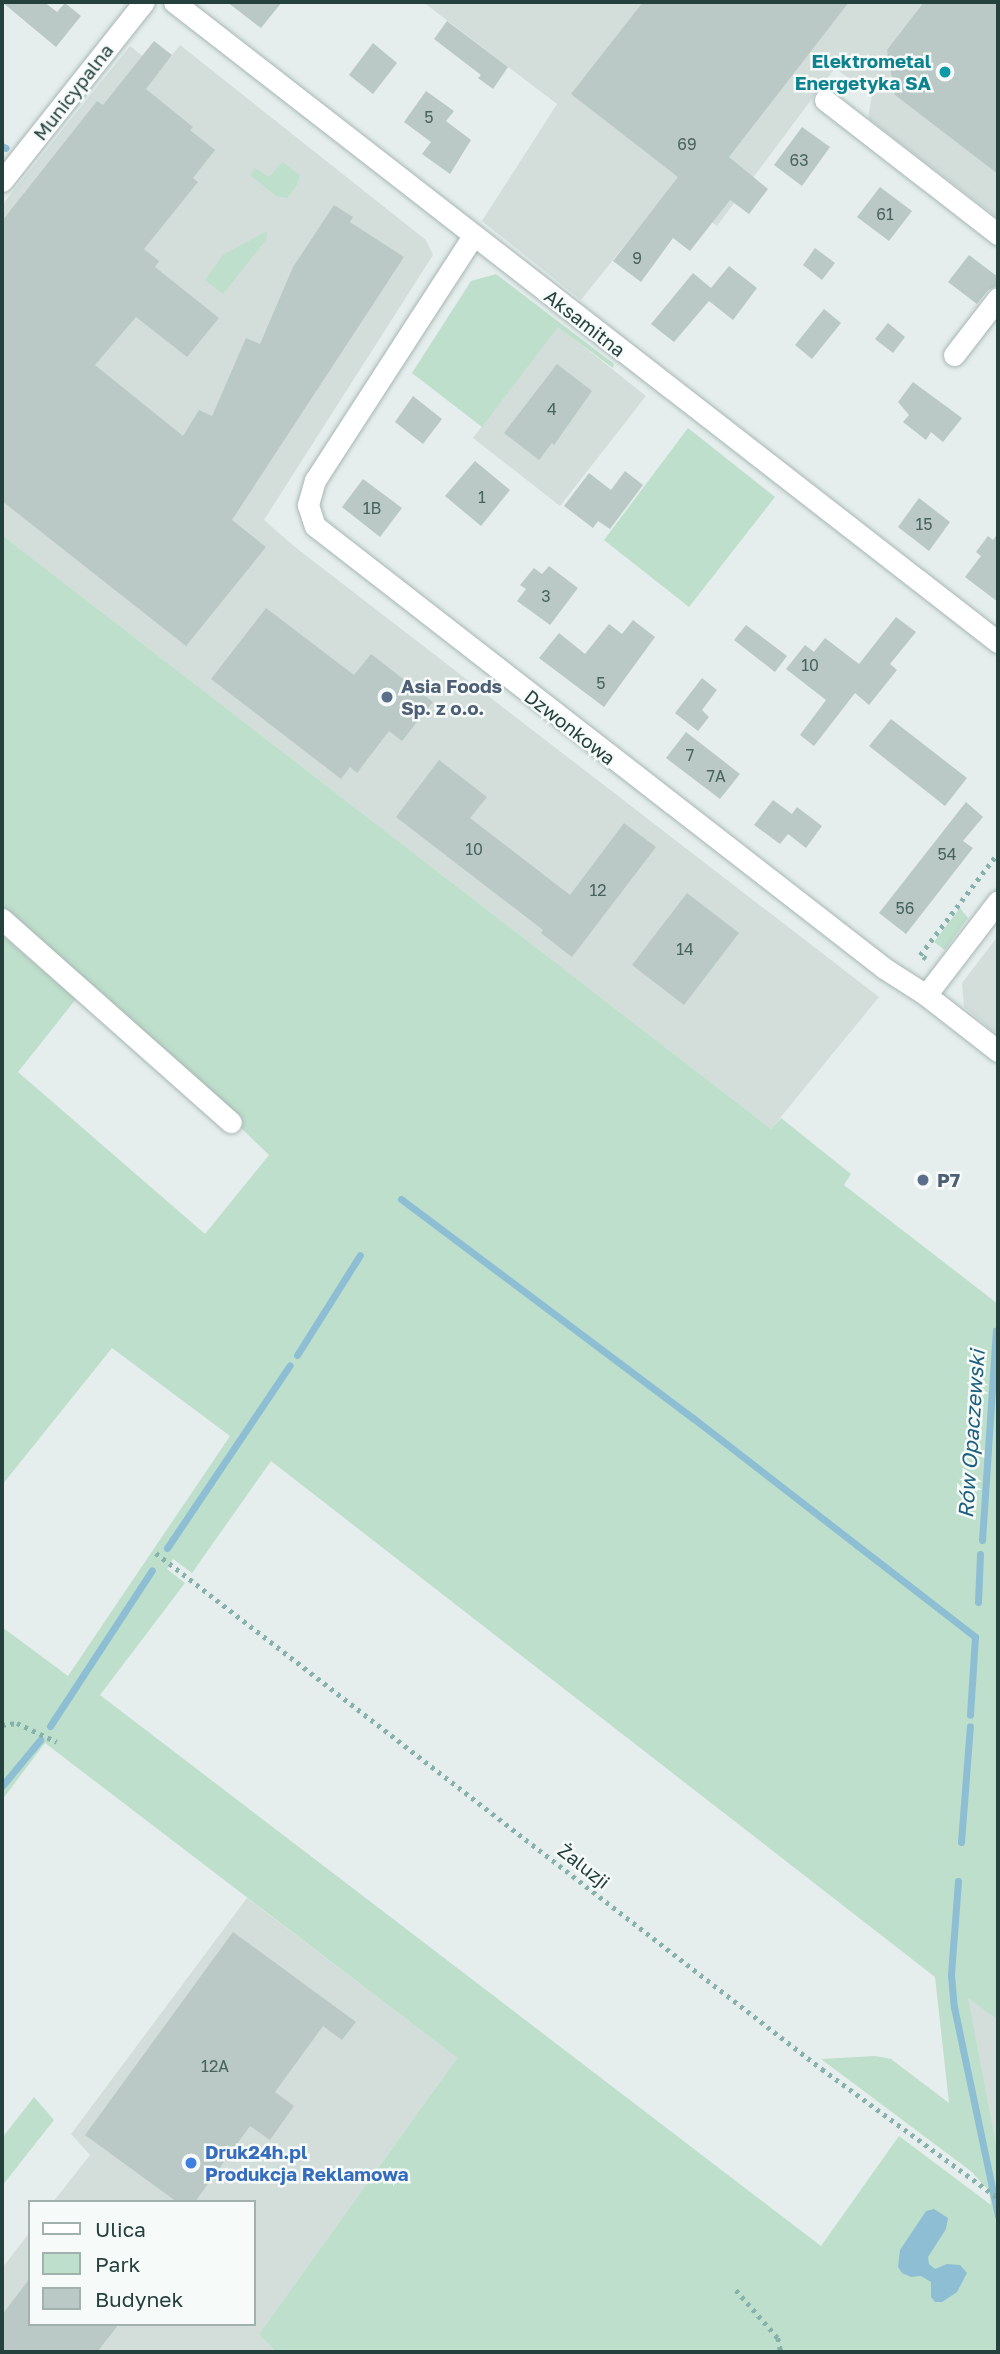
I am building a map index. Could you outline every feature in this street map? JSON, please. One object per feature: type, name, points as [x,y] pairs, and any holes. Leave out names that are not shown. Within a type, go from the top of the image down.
[{"type":"street","name":"Municypalna","points":[[2,181],[144,2]]},
{"type":"street","name":"Aksamitna","points":[[174,2],[998,642]]},
{"type":"street","points":[[825,100],[998,234]]},
{"type":"street","name":"Dzwonkowa","points":[[473,236],[312,485],[308,505],[315,526],[884,968],[926,995],[998,1051]]},
{"type":"street","points":[[954,355],[998,298]]},
{"type":"street","points":[[926,995],[998,901]]},
{"type":"street","points":[[2,919],[231,1122]]},
{"type":"path","points":[[920,955],[998,853]]},
{"type":"path","name":"Żaluzji","points":[[156,1553],[822,2069],[998,2198]]},
{"type":"path","points":[[2,1725],[16,1723],[57,1742]]},
{"type":"path","points":[[736,2290],[778,2338],[781,2352]]},
{"type":"shaded area","points":[[423,2],[998,2],[998,218],[868,118],[872,95],[835,68],[717,226],[668,191],[581,300],[482,221],[557,104]]},
{"type":"shaded area","points":[[180,45],[426,240],[433,255],[264,520],[295,547],[879,997],[771,1129],[2,535],[2,205],[130,46],[160,70]]},
{"type":"shaded area","points":[[558,326],[646,396],[560,506],[473,438]]},
{"type":"shaded area","points":[[998,936],[998,1035],[964,1007],[962,983]]},
{"type":"shaded area","points":[[247,1898],[457,2058],[259,2334],[276,2352],[2,2352],[2,2268],[28,2235],[28,2326],[256,2326],[256,2200],[55,2200],[90,2155],[71,2134]]},
{"type":"shaded area","points":[[967,1996],[998,2020],[998,2154]]},
{"type":"green space","points":[[282,162],[300,175],[297,185],[287,198],[276,196],[250,175],[255,168],[269,177]]},
{"type":"green space","points":[[267,231],[266,240],[223,294],[205,280],[223,255]]},
{"type":"green space","points":[[496,274],[614,364],[613,368],[558,327],[482,427],[412,373],[471,281]]},
{"type":"green space","points":[[688,428],[775,497],[689,607],[604,540]]},
{"type":"green space","points":[[2,535],[771,1129],[781,1118],[851,1174],[844,1185],[998,1304],[998,2020],[968,1998],[998,2154],[998,2352],[276,2352],[259,2334],[457,2058],[45,1743],[2,1800],[2,1627],[68,1676],[230,1436],[112,1348],[2,1485],[2,935],[76,999],[18,1072],[205,1234],[269,1155],[102,993],[2,906]],"holes":[[[271,1461],[935,1977],[949,2103],[891,2059],[875,2056],[821,2059],[972,2172],[989,2191],[991,2205],[899,2136],[821,2246],[100,1695],[185,1583],[167,1569],[173,1559],[192,1573]]]},
{"type":"green space","points":[[960,908],[968,918],[945,950],[934,942]]},
{"type":"green space","points":[[34,2097],[54,2120],[2,2186],[2,2138]]},
{"type":"water","points":[[934,2209],[948,2218],[946,2229],[928,2257],[929,2264],[935,2269],[947,2264],[960,2265],[967,2273],[957,2292],[942,2302],[935,2302],[931,2297],[931,2282],[921,2276],[911,2277],[902,2273],[898,2267],[900,2250],[926,2211]]},
{"type":"building","points":[[2,2],[44,2],[57,12],[65,3],[81,16],[56,47]]},
{"type":"building","points":[[227,2],[282,2],[261,28]]},
{"type":"building","points":[[643,2],[849,2],[729,157],[768,189],[749,214],[730,200],[690,251],[673,238],[641,282],[613,261],[678,177],[571,94]]},
{"type":"building","name":"Elektrometal Energetyka SA","points":[[924,2],[998,2],[998,174],[895,95],[887,50]]},
{"type":"building","points":[[447,21],[508,67],[493,89],[478,78],[481,75],[434,39]]},
{"type":"building","points":[[154,41],[172,55],[146,89],[193,127],[190,130],[215,150],[193,178],[198,182],[144,249],[159,261],[155,267],[219,318],[187,357],[136,317],[95,365],[183,436],[199,410],[212,416],[246,338],[260,344],[293,267],[334,205],[353,217],[350,222],[404,257],[232,520],[266,547],[186,646],[2,501],[2,221],[97,101],[103,105]]},
{"type":"building","points":[[373,43],[397,63],[373,94],[349,75]]},
{"type":"building","points":[[426,91],[454,111],[446,121],[471,140],[450,174],[422,154],[431,142],[404,122]]},
{"type":"building","points":[[802,127],[830,147],[802,186],[774,165]]},
{"type":"building","points":[[880,187],[912,211],[889,241],[857,217]]},
{"type":"building","points":[[815,248],[835,263],[822,280],[803,265]]},
{"type":"building","points":[[969,255],[998,277],[998,285],[988,290],[977,304],[948,282]]},
{"type":"building","points":[[729,266],[757,288],[733,320],[709,301],[674,342],[651,324],[693,273],[711,288]]},
{"type":"building","points":[[824,309],[841,323],[812,359],[795,345]]},
{"type":"building","points":[[888,323],[905,337],[893,353],[875,339]]},
{"type":"building","points":[[557,364],[592,391],[554,445],[552,443],[539,460],[504,433]]},
{"type":"building","points":[[913,382],[962,418],[943,442],[931,432],[926,440],[903,422],[909,415],[898,402]]},
{"type":"building","points":[[413,396],[442,419],[423,444],[395,422]]},
{"type":"building","points":[[475,461],[510,490],[481,526],[445,496]]},
{"type":"building","points":[[625,471],[643,485],[610,529],[598,521],[593,528],[564,506],[589,473],[611,490]]},
{"type":"building","points":[[363,479],[402,508],[380,537],[342,507]]},
{"type":"building","points":[[919,498],[950,522],[929,551],[898,527]]},
{"type":"building","points":[[998,533],[998,602],[965,577],[981,556],[976,552],[988,536],[993,540]]},
{"type":"building","points":[[549,566],[578,588],[550,625],[517,601],[526,589],[520,585],[534,568],[542,574]]},
{"type":"building","points":[[266,608],[354,675],[371,654],[433,702],[402,741],[389,731],[357,773],[350,767],[341,779],[211,679]]},
{"type":"building","points":[[896,617],[916,632],[890,664],[897,670],[869,705],[855,693],[814,746],[800,735],[826,700],[786,669],[805,645],[814,652],[825,638],[859,664]]},
{"type":"building","points":[[633,620],[655,637],[604,707],[539,658],[559,633],[585,654],[609,624],[622,634]]},
{"type":"building","points":[[746,625],[787,656],[775,672],[734,640]]},
{"type":"building","points":[[702,678],[717,690],[702,710],[709,717],[698,731],[675,713]]},
{"type":"building","points":[[891,719],[967,778],[945,806],[869,746]]},
{"type":"building","points":[[686,732],[740,774],[720,799],[666,758]]},
{"type":"building","points":[[439,760],[487,797],[470,818],[570,895],[624,823],[656,847],[572,957],[541,933],[543,930],[396,817]]},
{"type":"building","points":[[773,800],[792,814],[797,807],[822,826],[806,848],[788,834],[780,844],[754,825]]},
{"type":"building","points":[[966,802],[983,817],[963,841],[973,848],[906,934],[879,913]]},
{"type":"building","points":[[687,893],[739,933],[684,1005],[632,965]]},
{"type":"building","points":[[233,1932],[356,2022],[342,2040],[323,2026],[275,2092],[294,2106],[270,2140],[250,2126],[196,2200],[174,2200],[85,2135]]},
{"type":"building","points":[[28,2281],[28,2326],[117,2326],[97,2352],[2,2352],[2,2315]]},
{"type":"waterway","points":[[2,146],[6,148]]},
{"type":"waterway","points":[[401,1199],[693,1418],[975,1637],[970,1715]]},
{"type":"waterway","points":[[297,1355],[360,1255]]},
{"type":"waterway","name":"Rów Opaczewski","points":[[982,1540],[996,1330]]},
{"type":"waterway","points":[[167,1548],[290,1365]]},
{"type":"waterway","name":"Rów Opaczewski","points":[[978,1602],[980,1554]]},
{"type":"waterway","points":[[50,1726],[152,1570]]},
{"type":"waterway","name":"Rów Opaczewski","points":[[961,1842],[970,1726]]},
{"type":"waterway","points":[[2,1786],[40,1740]]},
{"type":"waterway","name":"Rów Opaczewski","points":[[958,1881],[951,1975],[954,2007],[998,2215]]},
{"type":"place","name":"Elektrometal Energetyka SA","points":[[945,72]]},
{"type":"place","name":"Asia Foods Sp. z o.o.","points":[[387,697]]},
{"type":"place","name":"P7","points":[[923,1180]]},
{"type":"place","name":"Druk24h.pl Produkcja Reklamowa","points":[[191,2163]]}]
